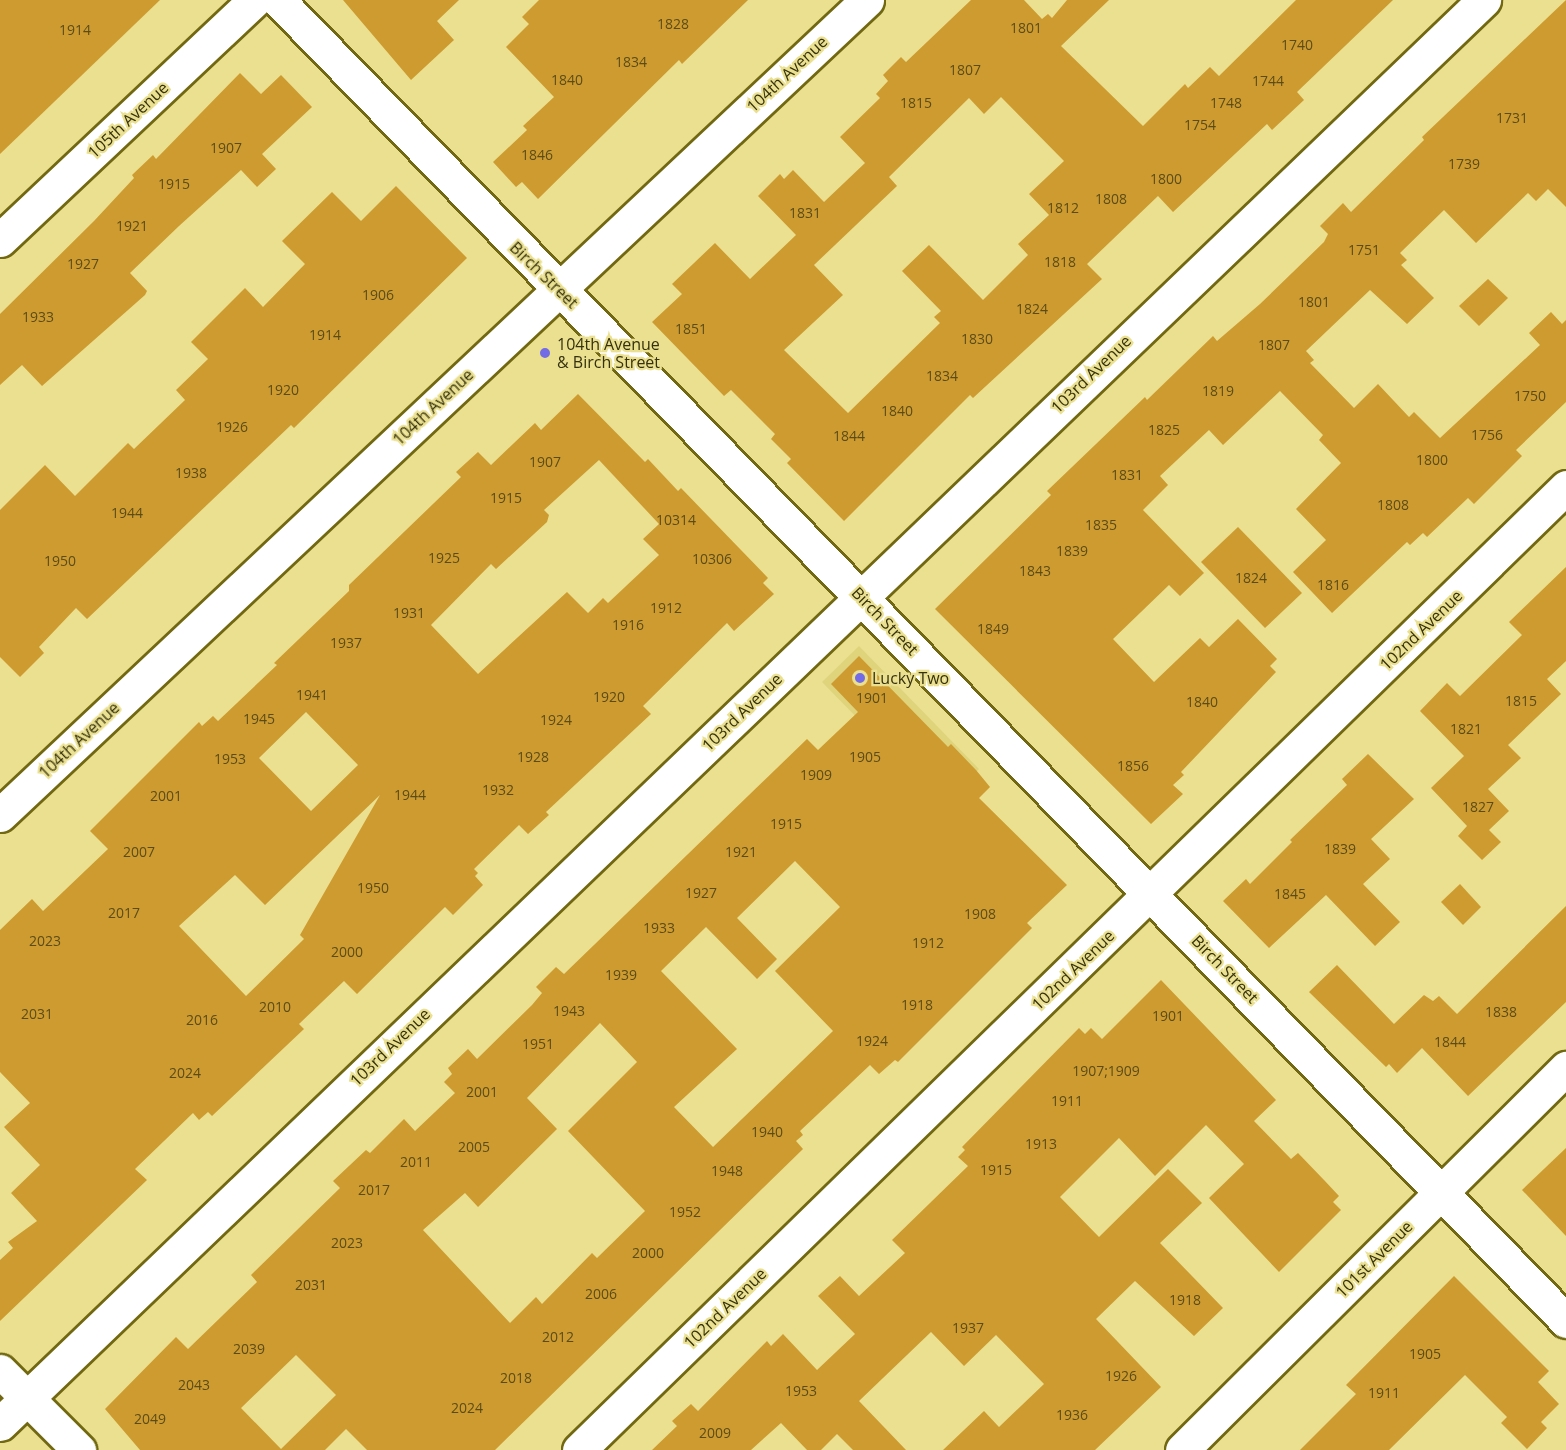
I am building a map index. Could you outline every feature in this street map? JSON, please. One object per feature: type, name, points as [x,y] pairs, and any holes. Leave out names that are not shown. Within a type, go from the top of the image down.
[{"type":"street","name":"105th Avenue","points":[[0,240],[255,0]]},
{"type":"street","name":"Birch Street","points":[[278,0],[1442,1191],[1566,1321]]},
{"type":"street","name":"104th Avenue","points":[[0,815],[867,0]]},
{"type":"street","name":"103rd Avenue","points":[[0,1424],[26,1396],[1484,0]]},
{"type":"street","name":"102nd Avenue","points":[[579,1450],[1566,488]]},
{"type":"street","name":"101st Avenue","points":[[1182,1450],[1566,1068]]},
{"type":"street","points":[[0,1371],[79,1450]]},
{"type":"shaded area","points":[[859,646],[979,769],[942,805],[822,682]]},
{"type":"building","points":[[0,0],[160,0],[0,154]]},
{"type":"building","points":[[343,0],[459,0],[437,21],[454,40],[411,80]]},
{"type":"building","points":[[539,0],[748,0],[682,64],[679,60],[538,199],[522,182],[516,187],[493,162],[527,130],[523,126],[554,97],[506,47],[529,24],[522,17]]},
{"type":"building","points":[[971,0],[1024,0],[1042,19],[1048,14],[1052,18],[1067,0],[1109,0],[1061,46],[1143,126],[1185,84],[1188,88],[1210,67],[1219,76],[1296,0],[1393,0],[1297,92],[1304,100],[1272,130],[1267,124],[1173,212],[1158,196],[1087,264],[1102,279],[973,398],[970,395],[844,521],[787,463],[791,459],[771,439],[775,434],[731,390],[724,396],[652,322],[682,294],[672,284],[715,243],[750,279],[796,235],[758,196],[780,174],[784,179],[793,170],[824,202],[865,163],[840,137],[880,98],[876,94],[888,81],[883,75],[901,57],[906,62]],"holes":[[[1001,97],[1064,161],[1029,194],[1049,215],[1018,244],[1028,255],[983,300],[929,245],[902,271],[941,311],[934,317],[940,323],[848,413],[784,350],[843,295],[814,265],[897,186],[889,177],[969,98],[984,114]]]},
{"type":"building","points":[[1566,0],[1566,207],[1548,189],[1536,201],[1528,193],[1476,243],[1444,210],[1400,253],[1407,260],[1401,265],[1434,298],[1407,324],[1370,290],[1306,351],[1314,360],[1310,363],[1354,408],[1378,384],[1409,417],[1414,412],[1440,438],[1540,345],[1529,333],[1551,312],[1562,324],[1566,320],[1566,402],[1516,450],[1522,456],[1474,504],[1468,498],[1427,537],[1423,533],[1410,545],[1407,542],[1332,613],[1293,572],[1326,540],[1296,509],[1341,463],[1319,440],[1323,435],[1280,391],[1223,445],[1209,430],[1160,476],[1168,485],[1143,510],[1204,573],[1180,596],[1169,585],[1113,639],[1154,682],[1200,638],[1209,647],[1238,619],[1277,659],[1270,666],[1276,672],[1181,772],[1184,775],[1173,785],[1183,794],[1151,824],[935,609],[1051,495],[1047,491],[1145,397],[1147,400],[1213,336],[1217,341],[1260,304],[1324,242],[1328,234],[1320,226],[1343,203],[1351,212],[1424,140],[1422,137]]},
{"type":"building","points":[[240,73],[261,94],[281,75],[312,107],[262,154],[276,169],[257,187],[241,170],[179,226],[130,273],[147,291],[145,295],[42,386],[22,365],[0,385],[0,314],[94,221],[134,178],[132,175],[153,155],[156,159]]},
{"type":"building","points":[[396,186],[467,258],[294,428],[291,425],[87,619],[76,608],[39,647],[44,653],[20,677],[0,657],[0,510],[45,465],[75,496],[128,443],[134,449],[185,400],[176,390],[208,359],[191,342],[245,288],[263,307],[305,264],[282,241],[332,192],[361,221]]},
{"type":"building","points":[[1488,279],[1508,298],[1479,326],[1459,306]]},
{"type":"building","points":[[578,394],[645,462],[648,459],[678,491],[681,488],[768,578],[763,583],[774,594],[734,631],[727,623],[643,706],[651,714],[546,812],[549,815],[528,834],[519,825],[474,869],[478,873],[475,876],[483,885],[453,915],[445,907],[357,994],[344,981],[299,1024],[304,1029],[212,1116],[208,1112],[199,1120],[193,1113],[135,1169],[147,1180],[0,1321],[0,1260],[13,1248],[8,1242],[37,1221],[11,1193],[40,1165],[4,1127],[30,1103],[0,1072],[0,930],[32,899],[43,911],[108,849],[90,831],[199,722],[202,726],[213,716],[218,721],[277,665],[274,663],[349,591],[349,585],[461,477],[456,472],[478,452],[491,465],[535,423],[541,430]],"holes":[[[599,460],[659,524],[643,539],[659,555],[608,603],[603,598],[588,613],[567,592],[478,674],[431,625],[491,564],[496,569],[547,522],[549,515],[544,510]],[[306,712],[358,765],[311,811],[259,758]],[[380,795],[300,935],[304,939],[246,996],[179,926],[235,875],[265,905]]]},
{"type":"building","points":[[1238,527],[1302,593],[1265,628],[1201,562]]},
{"type":"building","points":[[1566,567],[1566,661],[1547,679],[1561,694],[1508,745],[1521,758],[1488,789],[1509,811],[1489,830],[1501,842],[1482,860],[1458,836],[1467,826],[1431,788],[1464,756],[1420,711],[1447,683],[1460,696],[1522,635],[1509,622]]},
{"type":"building","points":[[859,656],[948,747],[951,744],[976,770],[990,787],[979,798],[1067,885],[1027,923],[1032,928],[898,1062],[895,1060],[879,1074],[870,1065],[800,1131],[803,1135],[796,1141],[803,1149],[495,1450],[367,1450],[346,1429],[325,1450],[140,1450],[105,1409],[176,1337],[188,1349],[257,1282],[251,1275],[340,1188],[333,1181],[366,1150],[370,1153],[404,1119],[415,1131],[455,1093],[444,1082],[452,1074],[448,1068],[468,1049],[477,1059],[532,1005],[542,993],[536,987],[556,967],[564,974],[807,739],[818,750],[858,712],[831,684]],"holes":[[[795,861],[840,907],[775,971],[833,1031],[713,1147],[674,1107],[737,1049],[661,971],[706,927],[757,979],[777,959],[737,918]],[[600,1023],[637,1062],[568,1131],[645,1211],[597,1258],[592,1253],[542,1304],[536,1297],[510,1323],[423,1230],[465,1193],[478,1207],[557,1129],[527,1098]],[[296,1355],[336,1395],[281,1449],[241,1408]]]},
{"type":"building","points":[[1368,754],[1414,799],[1371,839],[1390,859],[1363,884],[1400,922],[1375,946],[1326,895],[1269,948],[1223,901],[1246,879],[1250,884],[1292,842],[1290,840],[1347,785],[1342,779]]},
{"type":"building","points":[[1460,884],[1481,907],[1463,925],[1441,902]]},
{"type":"building","points":[[1566,906],[1566,1002],[1468,1096],[1422,1048],[1397,1073],[1389,1064],[1386,1067],[1309,992],[1337,965],[1394,1024],[1424,995],[1433,1001],[1439,996],[1457,1014]]},
{"type":"building","points":[[1161,980],[1276,1100],[1254,1121],[1291,1159],[1298,1153],[1339,1196],[1333,1202],[1341,1210],[1279,1272],[1209,1198],[1244,1164],[1206,1125],[1155,1176],[1119,1138],[1060,1197],[1099,1237],[1168,1169],[1202,1203],[1160,1243],[1223,1308],[1194,1336],[1135,1281],[1096,1319],[1161,1387],[1095,1450],[943,1450],[984,1411],[999,1427],[1044,1384],[996,1335],[964,1366],[931,1332],[859,1401],[906,1450],[853,1450],[837,1434],[821,1450],[807,1450],[781,1423],[751,1450],[652,1450],[677,1426],[672,1421],[691,1404],[698,1411],[767,1341],[771,1346],[783,1334],[817,1370],[855,1334],[818,1296],[840,1276],[859,1296],[905,1253],[892,1240],[968,1166],[958,1157],[965,1150],[962,1147],[1079,1028],[1085,1034],[1091,1028],[1102,1039]]},
{"type":"building","points":[[1566,1148],[1566,1236],[1522,1190]]},
{"type":"building","points":[[1454,1276],[1549,1371],[1538,1382],[1559,1404],[1541,1422],[1547,1428],[1527,1449],[1501,1423],[1507,1417],[1465,1375],[1389,1450],[1300,1450],[1356,1394],[1346,1385]]},
{"type":"place","name":"104th Avenue & Birch Street","points":[[545,353]]},
{"type":"place","name":"Lucky Two","points":[[860,678]]}]
